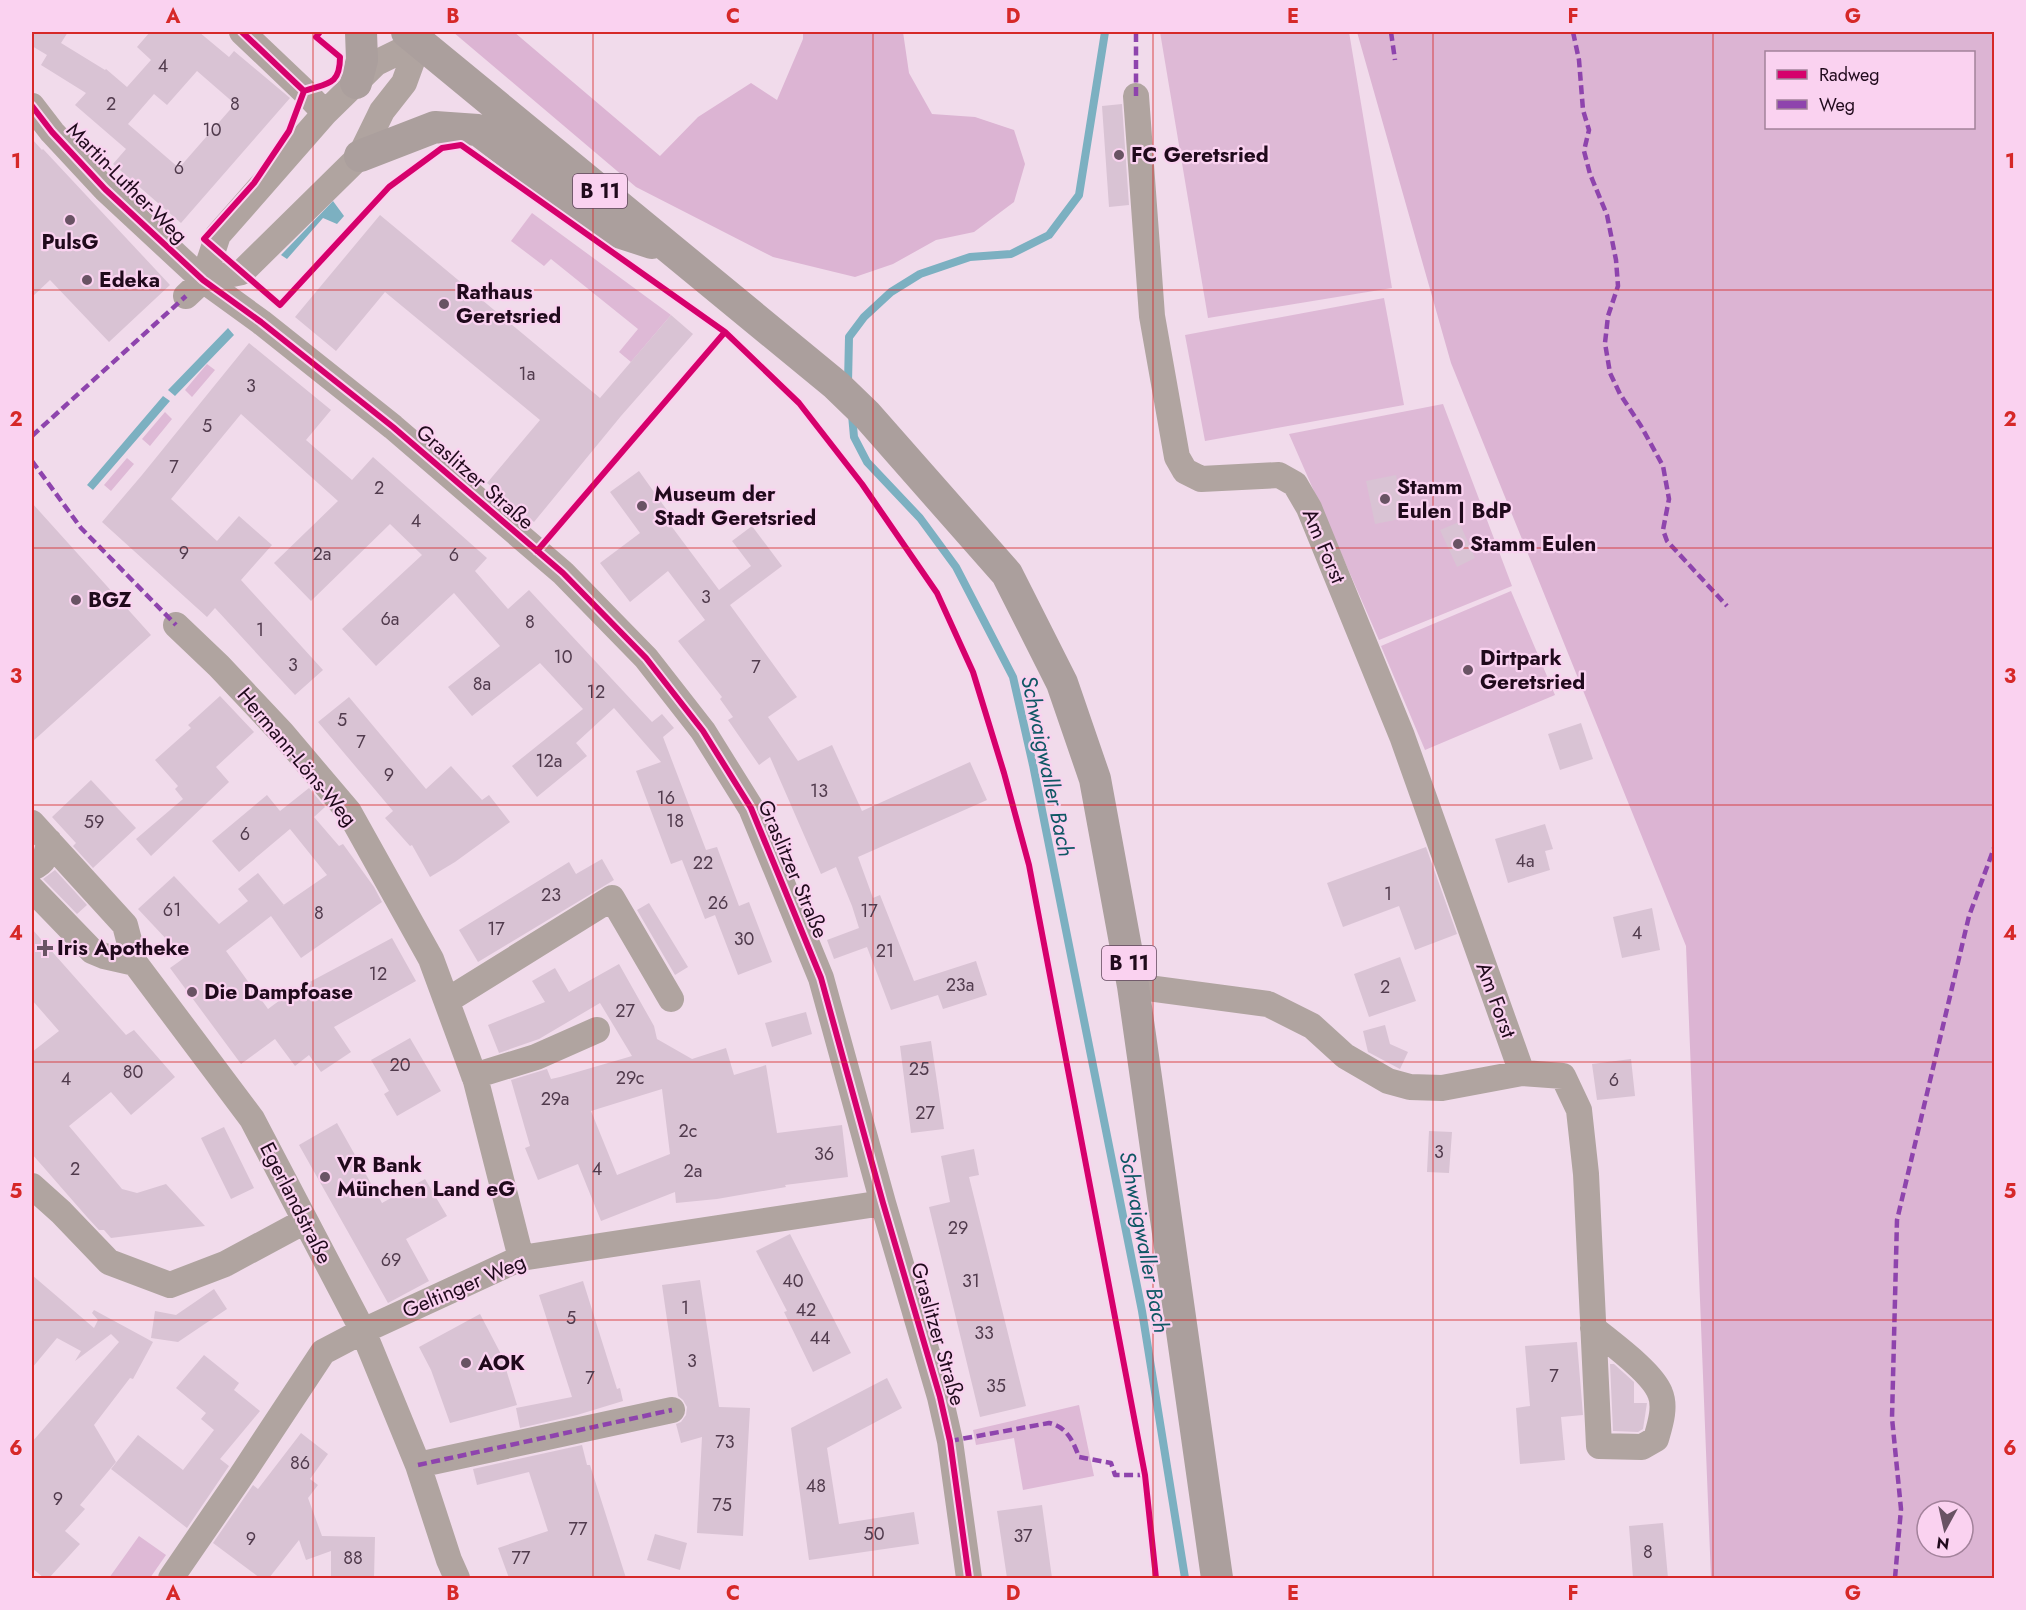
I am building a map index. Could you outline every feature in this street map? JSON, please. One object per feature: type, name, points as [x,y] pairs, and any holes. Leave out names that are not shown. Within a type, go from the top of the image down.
[{"type":"main road","points":[[356,83],[362,60],[361,32]]},
{"type":"main road","name":"B 11","points":[[413,37],[836,385],[867,415],[1007,574],[1062,683],[1095,779],[1133,986],[1217,1578]]},
{"type":"main road","points":[[360,156],[435,127],[478,130],[609,229],[668,248]]},
{"type":"street","points":[[242,32],[325,113]]},
{"type":"street","points":[[195,288],[218,235],[325,113],[376,63],[413,37]]},
{"type":"street","points":[[195,288],[242,272],[360,156],[382,111],[404,83],[413,37]]},
{"type":"street","name":"Am Forst","points":[[1136,96],[1152,316],[1177,457],[1185,471],[1201,479],[1279,475],[1295,484],[1309,508],[1402,735],[1522,1073]]},
{"type":"street","name":"Martin-Luther-Weg","points":[[32,106],[52,132],[195,288]]},
{"type":"street","name":"Graslitzer Straße","points":[[195,288],[261,322],[393,428],[563,573],[646,658],[703,731],[751,808],[821,978],[883,1203],[940,1397],[951,1441],[969,1578]]},
{"type":"street","name":"Hermann-Löns-Weg","points":[[176,625],[219,666],[282,733],[349,812],[431,959],[448,1000],[474,1076],[521,1258]]},
{"type":"street","name":"Egerlandstraße","points":[[32,823],[125,925],[135,963],[252,1119],[363,1331],[418,1465],[448,1560],[457,1578]]},
{"type":"street","points":[[32,868],[42,863],[47,855],[49,841]]},
{"type":"street","points":[[32,889],[92,951],[135,963]]},
{"type":"street","points":[[448,1000],[612,898],[671,999]]},
{"type":"street","points":[[1133,986],[1268,1004],[1312,1026],[1345,1056],[1388,1081],[1410,1087],[1442,1088],[1522,1073],[1563,1076],[1579,1110],[1586,1174],[1593,1328]]},
{"type":"street","points":[[474,1076],[536,1057],[597,1030]]},
{"type":"street","points":[[32,1186],[61,1212],[109,1262],[170,1285],[225,1264],[305,1221]]},
{"type":"street","name":"Geltinger Weg","points":[[171,1578],[323,1352],[363,1331],[521,1258],[883,1203]]},
{"type":"street","points":[[418,1465],[672,1410]]},
{"type":"shaded area","points":[[453,32],[514,32],[660,156],[698,117],[751,83],[777,100],[803,39],[803,32],[903,32],[909,73],[932,114],[975,117],[1014,130],[1025,164],[1014,202],[974,232],[936,240],[893,264],[855,277],[773,257],[636,187]]},
{"type":"shaded area","points":[[1160,32],[1349,32],[1392,288],[1208,318]]},
{"type":"shaded area","points":[[1357,32],[1994,32],[1994,1578],[1711,1578],[1686,946],[1451,363]]},
{"type":"shaded area","points":[[532,213],[671,315],[631,362],[619,352],[638,329],[551,259],[544,266],[511,241]]},
{"type":"shaded area","points":[[1384,298],[1404,405],[1205,441],[1185,335]]},
{"type":"shaded area","points":[[207,364],[215,370],[192,397],[185,390]]},
{"type":"shaded area","points":[[1443,404],[1512,586],[1379,640],[1289,434]]},
{"type":"shaded area","points":[[165,412],[172,419],[150,446],[142,439]]},
{"type":"shaded area","points":[[127,458],[134,464],[111,491],[104,485]]},
{"type":"shaded area","name":"Dirtpark Geretsried","points":[[1511,591],[1555,695],[1425,750],[1381,646]]},
{"type":"shaded area","points":[[1079,1405],[1094,1476],[1023,1490],[1014,1438],[976,1445],[973,1430]]},
{"type":"shaded area","points":[[139,1536],[166,1555],[150,1578],[109,1578]]},
{"type":"water","points":[[333,201],[344,216],[337,224],[323,218],[287,259],[281,255]]},
{"type":"water","points":[[228,328],[234,335],[175,396],[168,390]]},
{"type":"water","points":[[163,396],[170,401],[93,490],[87,485]]},
{"type":"building","points":[[32,32],[68,32],[61,43],[106,69],[127,87],[151,60],[137,47],[150,32],[199,32],[229,57],[234,51],[290,98],[181,223],[113,164],[126,149],[75,105],[86,93],[41,65],[47,55],[32,46]],"holes":[[[197,71],[235,104],[179,168],[128,124],[154,94],[167,105]]]},
{"type":"building","name":"FC Geretsried","points":[[1122,104],[1129,205],[1109,207],[1102,106]]},
{"type":"building","name":"PulsG","points":[[32,139],[170,285],[109,342],[50,280],[32,297]]},
{"type":"building","points":[[380,215],[600,398],[671,315],[693,334],[621,416],[534,522],[487,483],[540,420],[385,292],[336,351],[295,317]]},
{"type":"building","points":[[249,343],[331,410],[306,440],[352,480],[373,457],[487,558],[475,571],[508,609],[529,590],[652,722],[662,714],[674,728],[663,737],[706,850],[717,847],[739,906],[749,902],[772,962],[738,975],[715,915],[705,919],[682,860],[671,864],[636,771],[661,762],[614,708],[576,743],[587,756],[537,797],[512,766],[583,709],[540,663],[472,716],[448,687],[500,646],[454,593],[376,666],[342,629],[422,555],[390,524],[311,601],[274,563],[338,501],[241,414],[171,499],[217,541],[239,516],[272,545],[241,580],[323,670],[295,695],[215,608],[207,617],[102,522]]},
{"type":"building","points":[[639,471],[674,520],[669,523],[719,590],[751,566],[732,541],[752,526],[782,566],[730,605],[797,697],[768,717],[798,761],[832,745],[862,811],[970,762],[987,800],[858,857],[873,898],[880,895],[914,981],[976,961],[987,995],[943,1009],[938,995],[891,1010],[867,947],[834,959],[827,940],[859,928],[852,906],[836,867],[821,874],[770,757],[759,765],[728,720],[733,717],[720,699],[722,697],[678,641],[705,620],[668,571],[630,602],[600,563],[640,533],[610,492]]},
{"type":"building","name":"Stamm Eulen | BdP","points":[[1396,475],[1405,518],[1375,524],[1366,481]]},
{"type":"building","name":"BGZ","points":[[32,503],[151,635],[32,742]]},
{"type":"building","name":"Stamm Eulen","points":[[1459,522],[1475,558],[1457,567],[1440,530]]},
{"type":"building","points":[[220,696],[254,732],[216,767],[229,782],[151,856],[136,839],[183,799],[175,789],[178,786],[155,760],[191,728],[188,725]]},
{"type":"building","points":[[349,697],[426,789],[451,766],[482,800],[489,795],[510,822],[455,862],[430,877],[412,845],[410,846],[385,818],[393,811],[318,722]]},
{"type":"building","points":[[1581,723],[1593,759],[1560,770],[1548,734]]},
{"type":"building","points":[[91,780],[136,828],[93,868],[73,846],[76,843],[52,817]]},
{"type":"building","points":[[309,788],[325,807],[314,817],[339,846],[343,844],[382,902],[301,958],[271,916],[226,951],[268,1009],[291,992],[392,938],[416,981],[334,1027],[351,1052],[321,1072],[309,1055],[295,1066],[275,1039],[241,1064],[170,968],[184,958],[138,909],[174,876],[219,924],[248,901],[238,889],[258,873],[284,905],[327,875],[290,829],[239,872],[212,841],[267,795],[280,811]]},
{"type":"building","points":[[1545,824],[1553,849],[1545,851],[1550,870],[1508,883],[1495,839]]},
{"type":"building","points":[[1426,847],[1457,934],[1415,950],[1399,906],[1343,927],[1327,883]]},
{"type":"building","points":[[602,859],[614,880],[478,962],[459,930],[569,862],[576,874]]},
{"type":"building","points":[[55,870],[87,905],[77,914],[43,879]]},
{"type":"building","points":[[649,903],[688,967],[675,975],[637,910]]},
{"type":"building","points":[[1652,908],[1660,950],[1622,958],[1613,917]]},
{"type":"building","points":[[32,929],[126,1035],[134,1030],[175,1077],[131,1115],[111,1092],[69,1126],[122,1189],[137,1193],[166,1184],[205,1226],[111,1238],[104,1230],[99,1230],[32,1154],[32,1052],[59,1031],[32,1000]]},
{"type":"building","points":[[1400,957],[1416,1001],[1369,1017],[1354,974]]},
{"type":"building","points":[[619,964],[654,1026],[657,1039],[692,1059],[726,1048],[734,1075],[766,1065],[777,1133],[842,1125],[848,1177],[785,1185],[786,1187],[717,1199],[676,1203],[675,1192],[601,1221],[578,1164],[538,1180],[525,1148],[530,1146],[511,1080],[547,1069],[551,1079],[632,1056],[600,1003],[539,1039],[499,1053],[488,1025],[545,1002],[532,981],[555,968],[569,992]],"holes":[[[662,1089],[670,1154],[617,1175],[591,1111]]]},
{"type":"building","points":[[806,1012],[812,1034],[772,1047],[765,1023]]},
{"type":"building","points":[[1385,1025],[1390,1044],[1408,1052],[1400,1069],[1368,1052],[1363,1031]]},
{"type":"building","points":[[410,1038],[441,1091],[397,1116],[384,1094],[389,1091],[371,1060]]},
{"type":"building","points":[[931,1041],[944,1129],[911,1133],[900,1046]]},
{"type":"building","points":[[1631,1059],[1635,1096],[1597,1100],[1592,1064]]},
{"type":"building","points":[[337,1123],[382,1203],[425,1179],[447,1216],[406,1239],[429,1281],[388,1303],[299,1145]]},
{"type":"building","points":[[224,1127],[254,1188],[231,1199],[201,1138]]},
{"type":"building","points":[[1429,1131],[1452,1132],[1449,1173],[1427,1172]]},
{"type":"building","points":[[974,1149],[979,1175],[969,1177],[1026,1406],[980,1417],[929,1207],[950,1202],[941,1156]]},
{"type":"building","points":[[790,1234],[851,1353],[813,1372],[784,1312],[787,1311],[756,1251]]},
{"type":"building","points":[[32,1275],[94,1328],[98,1320],[92,1313],[94,1310],[153,1342],[133,1379],[130,1378],[94,1425],[116,1462],[80,1505],[85,1509],[65,1531],[80,1544],[49,1578],[44,1578],[32,1568],[32,1442],[119,1342],[111,1334],[75,1361],[81,1351],[57,1338],[32,1368]]},
{"type":"building","points":[[700,1280],[719,1407],[750,1408],[743,1536],[697,1533],[702,1437],[681,1443],[676,1424],[681,1422],[686,1415],[687,1407],[678,1396],[662,1285]]},
{"type":"building","points":[[583,1281],[617,1389],[620,1388],[623,1401],[577,1415],[520,1428],[516,1408],[572,1397],[539,1295]]},
{"type":"building","points":[[214,1289],[227,1309],[178,1342],[151,1338],[155,1311],[176,1315]]},
{"type":"building","name":"AOK","points":[[480,1314],[502,1356],[517,1405],[450,1423],[431,1370],[419,1347]]},
{"type":"building","points":[[1577,1342],[1583,1415],[1561,1417],[1565,1460],[1520,1464],[1516,1408],[1530,1406],[1525,1346]]},
{"type":"building","points":[[204,1355],[239,1383],[234,1390],[260,1411],[220,1459],[229,1466],[187,1528],[111,1469],[138,1435],[183,1470],[214,1430],[201,1419],[206,1413],[176,1388]]},
{"type":"building","points":[[1610,1364],[1614,1364],[1634,1382],[1634,1403],[1647,1403],[1643,1429],[1638,1432],[1613,1431]]},
{"type":"building","points":[[887,1378],[902,1408],[827,1448],[839,1524],[914,1512],[919,1544],[809,1560],[791,1428]]},
{"type":"building","points":[[301,1433],[328,1454],[310,1479],[318,1485],[308,1498],[322,1536],[375,1537],[374,1578],[331,1578],[331,1551],[306,1560],[299,1540],[269,1578],[260,1578],[213,1543],[253,1485],[258,1489]]},
{"type":"building","points":[[582,1445],[626,1578],[509,1578],[498,1548],[548,1531],[529,1472],[477,1485],[473,1469]]},
{"type":"building","points":[[1042,1505],[1052,1578],[1007,1578],[997,1511]]},
{"type":"building","points":[[1663,1523],[1668,1578],[1633,1578],[1629,1526]]},
{"type":"building","points":[[655,1534],[687,1543],[680,1570],[647,1560]]},
{"type":"waterway","name":"Schwaigwaller Bach","points":[[848,383],[849,337],[864,317],[891,292],[920,274],[970,257],[1011,254],[1049,235],[1079,195],[1105,32]]},
{"type":"waterway","name":"Schwaigwaller Bach","points":[[852,415],[854,437],[867,462],[920,518],[956,567],[1013,677],[1033,765],[1142,1311],[1185,1578]]},
{"type":"marked path","points":[[1136,32],[1136,96]]},
{"type":"marked path","points":[[1391,32],[1395,60]]},
{"type":"marked path","points":[[1573,32],[1579,60],[1583,110],[1589,130],[1584,151],[1590,174],[1607,215],[1616,260],[1618,286],[1608,316],[1605,343],[1610,373],[1663,466],[1669,499],[1663,530],[1667,541],[1727,606]]},
{"type":"marked path","points":[[32,436],[186,296]]},
{"type":"marked path","points":[[32,461],[81,528],[176,625]]},
{"type":"marked path","points":[[1895,1578],[1901,1509],[1892,1418],[1897,1220],[1969,916],[1994,848]]},
{"type":"marked path","points":[[418,1465],[672,1410]]},
{"type":"marked path","points":[[950,1441],[1049,1423],[1065,1431],[1072,1440],[1079,1457],[1111,1463],[1115,1475],[1145,1475]]},
{"type":"cycle path","points":[[242,32],[304,91]]},
{"type":"cycle path","points":[[304,91],[331,82],[338,73],[340,57],[316,37],[320,32]]},
{"type":"cycle path","points":[[304,91],[289,131],[254,183],[204,239],[280,305],[389,187],[442,148],[461,145],[725,332],[799,403],[862,484],[937,593],[973,672],[1029,865],[1145,1475],[1156,1578]]},
{"type":"cycle path","points":[[32,106],[52,132],[105,189],[203,280],[261,322],[393,427],[563,573],[646,658],[703,731],[751,808],[821,978],[883,1203],[940,1397],[950,1441],[969,1578]]},
{"type":"cycle path","points":[[537,551],[725,332]]},
{"type":"place","name":"FC Geretsried","points":[[1119,155]]},
{"type":"place","name":"PulsG","points":[[70,220]]},
{"type":"place","name":"Edeka","points":[[87,280]]},
{"type":"place","name":"Rathaus Geretsried","points":[[444,304]]},
{"type":"place","name":"Stamm Eulen | BdP","points":[[1385,499]]},
{"type":"place","name":"Museum der Stadt Geretsried","points":[[642,506]]},
{"type":"place","name":"Stamm Eulen","points":[[1458,544]]},
{"type":"place","name":"BGZ","points":[[76,600]]},
{"type":"place","name":"Dirtpark Geretsried","points":[[1468,670]]},
{"type":"place","name":"Iris Apotheke","points":[[45,948]]},
{"type":"place","name":"Die Dampfoase","points":[[192,992]]},
{"type":"place","name":"VR Bank München Land eG","points":[[325,1177]]},
{"type":"place","name":"AOK","points":[[466,1363]]}]
